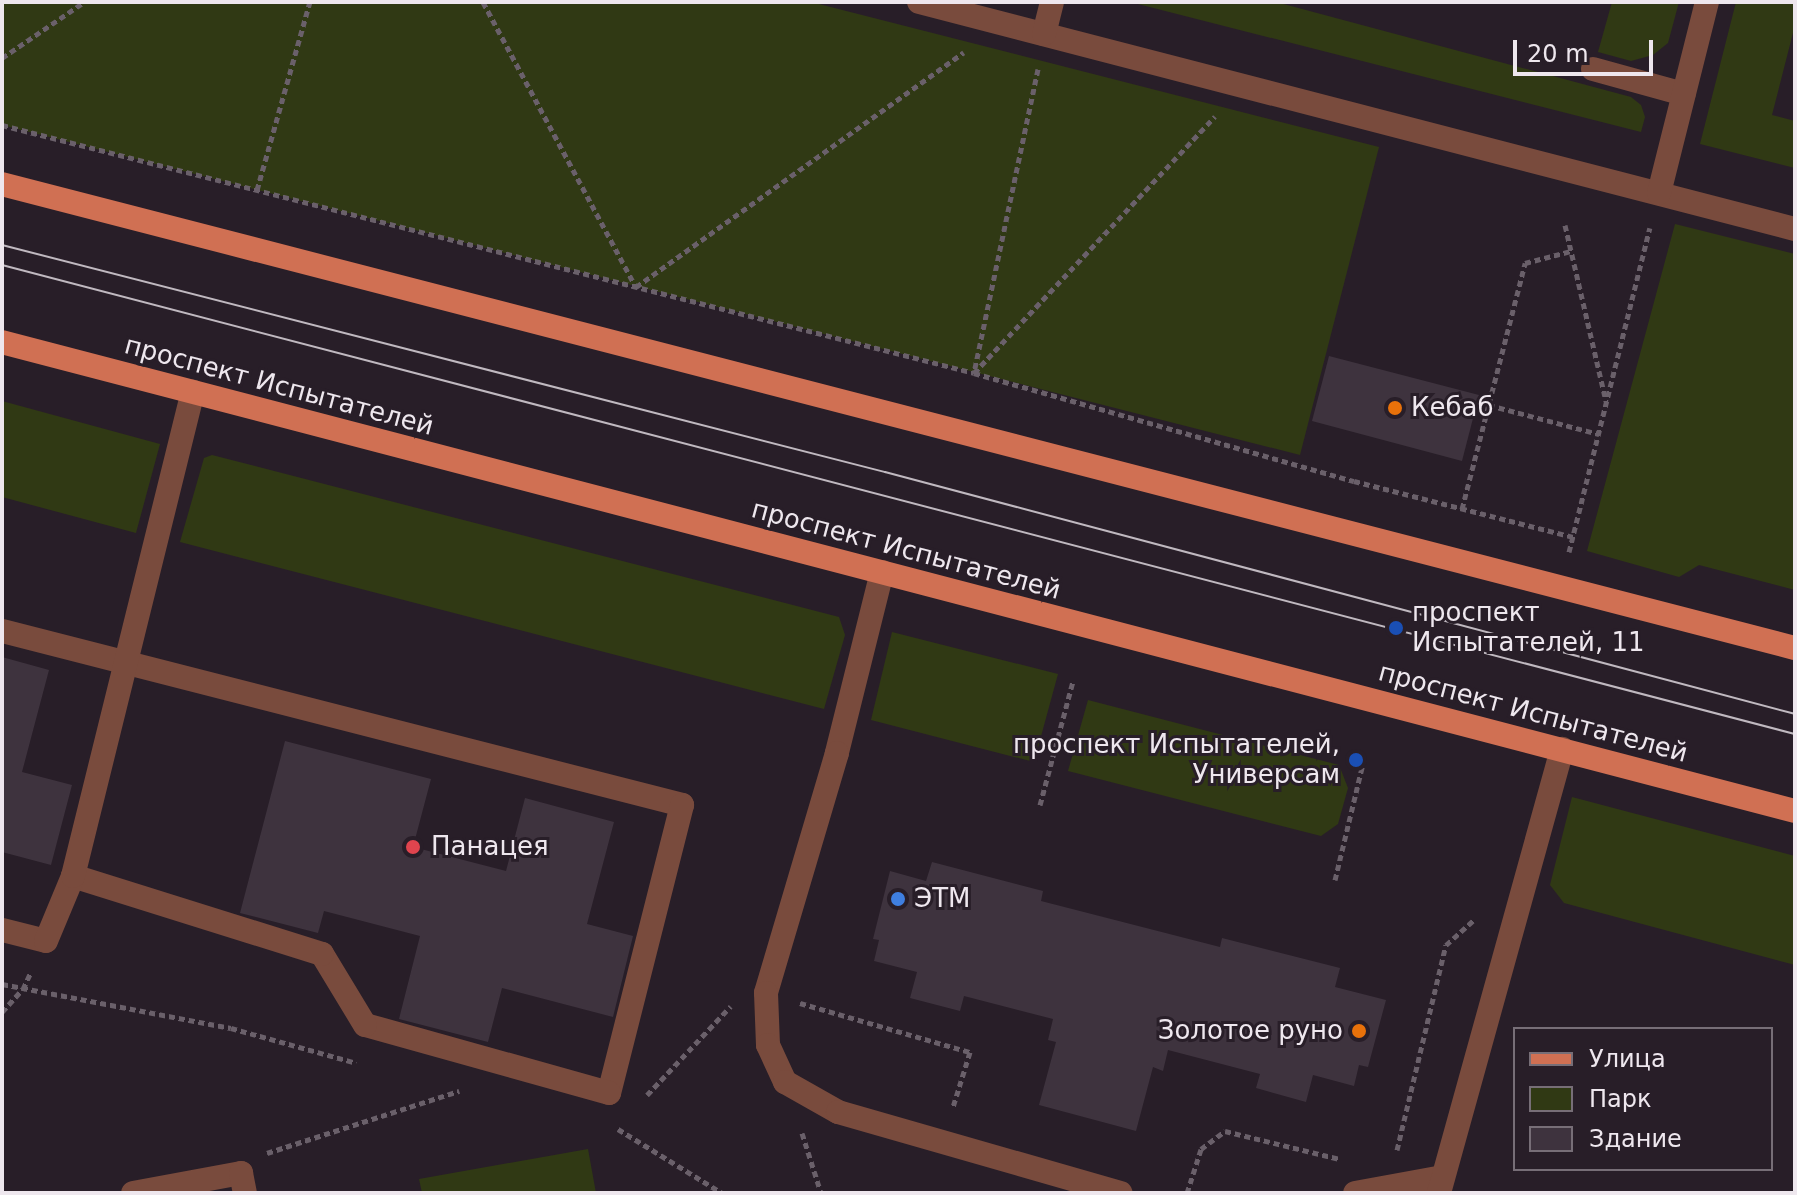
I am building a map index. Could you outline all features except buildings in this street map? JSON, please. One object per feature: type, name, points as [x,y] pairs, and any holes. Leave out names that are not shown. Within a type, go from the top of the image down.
[{"type":"main road","points":[[2,184],[1795,648]]},
{"type":"main road","name":"проспект Испытателей","points":[[2,342],[1795,811]]},
{"type":"street","points":[[919,2],[1795,229]]},
{"type":"street","points":[[1044,34],[1052,2]]},
{"type":"street","points":[[1659,193],[1707,2]]},
{"type":"street","points":[[1593,69],[1684,94]]},
{"type":"street","points":[[2,930],[46,941],[73,876],[193,392]]},
{"type":"street","points":[[882,572],[837,753],[766,993],[768,1045],[785,1082],[838,1112],[1121,1193]]},
{"type":"street","points":[[2,631],[682,805],[609,1093],[365,1025],[322,954],[73,876]]},
{"type":"street","points":[[1355,1193],[1441,1185],[1562,749]]},
{"type":"street","points":[[133,1193],[243,1183]]},
{"type":"path","points":[[2,58],[84,2]]},
{"type":"path","points":[[257,190],[310,2]]},
{"type":"path","points":[[483,2],[636,287]]},
{"type":"path","points":[[636,287],[976,44]]},
{"type":"path","points":[[974,373],[1040,60]]},
{"type":"path","points":[[974,373],[1224,107]]},
{"type":"path","points":[[2,125],[974,373],[1573,537]]},
{"type":"path","points":[[1569,553],[1659,193]]},
{"type":"path","points":[[1565,225],[1607,402]]},
{"type":"path","points":[[1462,509],[1525,263],[1571,251]]},
{"type":"path","points":[[1489,405],[1599,434]]},
{"type":"path","points":[[1040,805],[1073,681]]},
{"type":"path","points":[[1335,880],[1364,759]]},
{"type":"path","points":[[1396,1153],[1446,945],[1478,916]]},
{"type":"path","points":[[2,1012],[23,989],[46,941]]},
{"type":"path","points":[[2,984],[231,1028],[367,1066]]},
{"type":"path","points":[[638,1105],[746,990],[766,993],[970,1052],[942,1142]]},
{"type":"path","points":[[442,1087],[457,1092]]},
{"type":"path","points":[[243,1183],[272,1149],[457,1092],[472,1091]]},
{"type":"path","points":[[627,1116],[616,1127],[722,1193]]},
{"type":"path","points":[[1187,1193],[1201,1149],[1225,1131],[1345,1160]]},
{"type":"green space","points":[[2,2],[811,2],[1379,147],[1300,455],[2,125]]},
{"type":"green space","points":[[1130,2],[1276,2],[1631,97],[1641,105],[1645,117],[1641,132]]},
{"type":"green space","points":[[1612,2],[1679,2],[1668,43],[1653,55],[1631,61],[1598,52]]},
{"type":"green space","points":[[1736,2],[1795,2],[1795,25],[1772,115],[1795,121],[1795,168],[1700,144]]},
{"type":"green space","points":[[1675,224],[1795,254],[1795,590],[1699,565],[1679,577],[1587,551]]},
{"type":"green space","points":[[2,401],[160,444],[136,533],[2,497]]},
{"type":"green space","points":[[212,455],[839,617],[845,635],[824,709],[180,542],[204,458]]},
{"type":"green space","points":[[892,632],[1058,674],[1034,762],[871,720]]},
{"type":"green space","points":[[1088,700],[1339,765],[1348,788],[1338,824],[1321,836],[1068,771]]},
{"type":"green space","points":[[1572,797],[1795,856],[1795,965],[1564,903],[1550,885]]},
{"type":"green space","points":[[588,1149],[596,1193],[422,1193],[419,1179]]},
{"type":"tram line","points":[[2,245],[885,472],[1795,714]]},
{"type":"tram line","points":[[2,265],[1795,734]]},
{"type":"place","name":"Кебаб","points":[[1395,408]]},
{"type":"place","name":"проспект Испытателей, 11","points":[[1396,628]]},
{"type":"place","name":"проспект Испытателей, Универсам","points":[[1356,760]]},
{"type":"place","name":"Панацея","points":[[413,847]]},
{"type":"place","name":"ЭТМ","points":[[898,899]]},
{"type":"place","name":"Золотое руно","points":[[1359,1031]]}]
